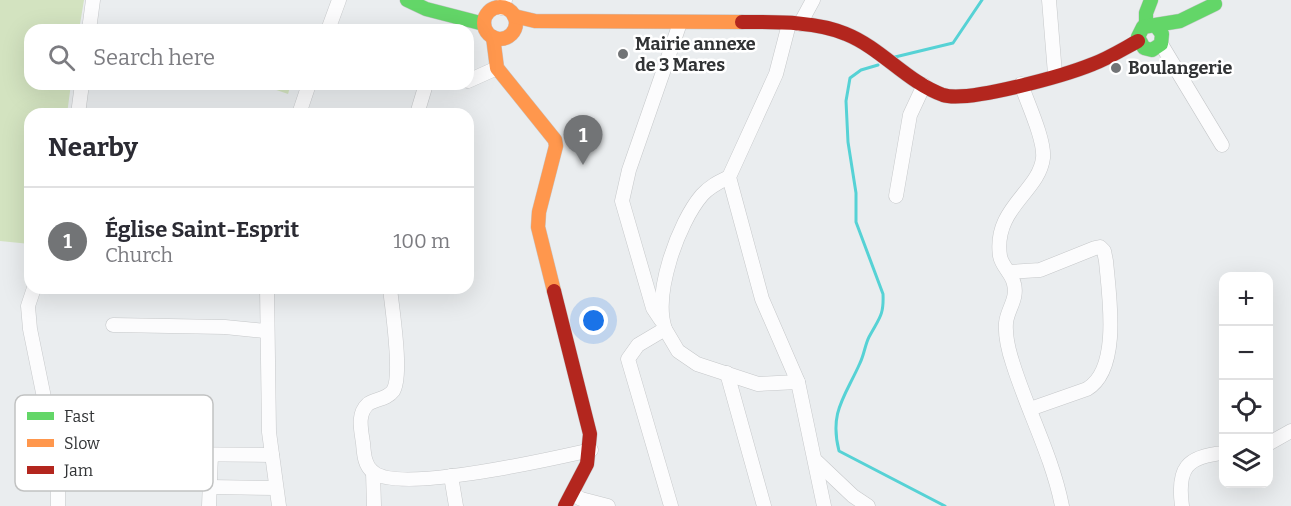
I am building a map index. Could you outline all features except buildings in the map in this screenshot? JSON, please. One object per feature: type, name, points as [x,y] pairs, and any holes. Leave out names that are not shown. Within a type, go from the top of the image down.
[{"type":"main road","points":[[406,0],[439,14],[481,20],[498,38]]},
{"type":"main road","points":[[481,20],[493,9],[535,21],[795,24],[847,34],[943,95],[971,97],[1093,64],[1141,45],[1152,50],[1156,33],[1146,14],[1151,0]]},
{"type":"main road","points":[[1141,45],[1140,30],[1156,33],[1217,2]]},
{"type":"main road","points":[[509,13],[498,38],[495,52],[497,68],[551,132],[556,146],[539,212],[538,227],[590,434],[591,450],[588,470],[569,500]]},
{"type":"street","points":[[90,24],[93,0]]},
{"type":"street","points":[[330,24],[339,0]]},
{"type":"street","points":[[664,325],[661,308],[671,257],[683,228],[703,194],[729,177],[776,74],[795,24],[813,0]]},
{"type":"street","points":[[1049,0],[1055,74]]},
{"type":"street","points":[[680,23],[629,170],[622,201],[653,309],[683,357],[765,385],[798,382]]},
{"type":"street","points":[[1156,33],[1222,145]]},
{"type":"street","points":[[474,78],[497,68]]},
{"type":"street","points":[[1021,84],[1043,157],[1035,177],[1016,200],[1006,218],[1000,257],[1009,272],[1015,293],[1006,322],[1007,339],[1013,364],[1057,482],[1062,506]]},
{"type":"street","points":[[896,196],[910,115],[924,85]]},
{"type":"street","points":[[79,108],[81,90]]},
{"type":"street","points":[[301,108],[307,90]]},
{"type":"street","points":[[419,108],[424,90]]},
{"type":"street","points":[[729,177],[736,195],[756,281],[798,382],[824,506]]},
{"type":"street","points":[[1009,272],[1040,270],[1100,247],[1104,251],[1106,261],[1110,333],[1104,372],[1094,385],[1087,389],[1030,409]]},
{"type":"street","points":[[32,294],[28,306],[30,329],[44,395]]},
{"type":"street","points":[[267,294],[265,331],[272,454],[279,506]]},
{"type":"street","points":[[374,506],[373,472],[364,459],[360,419],[368,404],[387,396],[394,389],[397,370],[391,294]]},
{"type":"street","points":[[113,325],[225,327],[265,331]]},
{"type":"street","points":[[664,325],[638,345],[628,359],[671,506]]},
{"type":"street","points":[[727,373],[764,506]]},
{"type":"street","points":[[1273,442],[1291,431]]},
{"type":"street","points":[[373,472],[388,477],[451,476],[489,472],[591,450]]},
{"type":"street","points":[[213,455],[272,454]]},
{"type":"street","points":[[1182,506],[1179,487],[1186,466],[1196,458],[1219,454]]},
{"type":"street","points":[[815,460],[853,496],[868,506]]},
{"type":"street","points":[[451,476],[456,506]]},
{"type":"street","points":[[213,487],[276,488]]},
{"type":"street","points":[[209,506],[210,491]]},
{"type":"street","points":[[569,500],[581,499],[608,506]]},
{"type":"green space","points":[[0,0],[84,0],[80,24],[24,24],[24,90],[70,90],[68,108],[24,108],[24,243],[0,241]]},
{"type":"green space","points":[[276,90],[289,90],[288,94]]},
{"type":"waterway","points":[[895,57],[953,43],[982,0]]},
{"type":"waterway","points":[[878,65],[861,70],[850,78],[846,101],[848,142],[856,193],[856,222],[883,294],[883,307],[840,405],[836,437],[839,451],[945,506]]},
{"type":"traffic: fast","points":[[407,0],[426,9],[484,24]]},
{"type":"traffic: fast","points":[[1146,26],[1146,13],[1151,0]]},
{"type":"traffic: fast","points":[[1156,26],[1162,34],[1161,44],[1152,50],[1144,48],[1138,37],[1143,27],[1180,21],[1215,4]]},
{"type":"traffic: slow","points":[[500,7],[511,12],[516,23],[511,34],[500,39],[489,34],[484,23],[489,12],[500,7]]},
{"type":"traffic: slow","points":[[514,16],[535,21],[742,22]]},
{"type":"traffic: slow","points":[[493,37],[497,68],[555,140],[556,146],[539,212],[538,227],[554,291]]},
{"type":"traffic: jam","points":[[742,22],[795,23],[846,34],[859,40],[930,89],[943,95],[956,96],[994,92],[1062,75],[1099,62],[1138,41]]},
{"type":"traffic: jam","points":[[554,291],[590,434],[587,464],[565,506]]},
{"type":"place","name":"Mairie annexe de 3 Mares","points":[[623,54]]},
{"type":"place","name":"Boulangerie","points":[[1116,68]]},
{"type":"place","name":"Église Saint-Esprit","points":[[583,165]]}]
